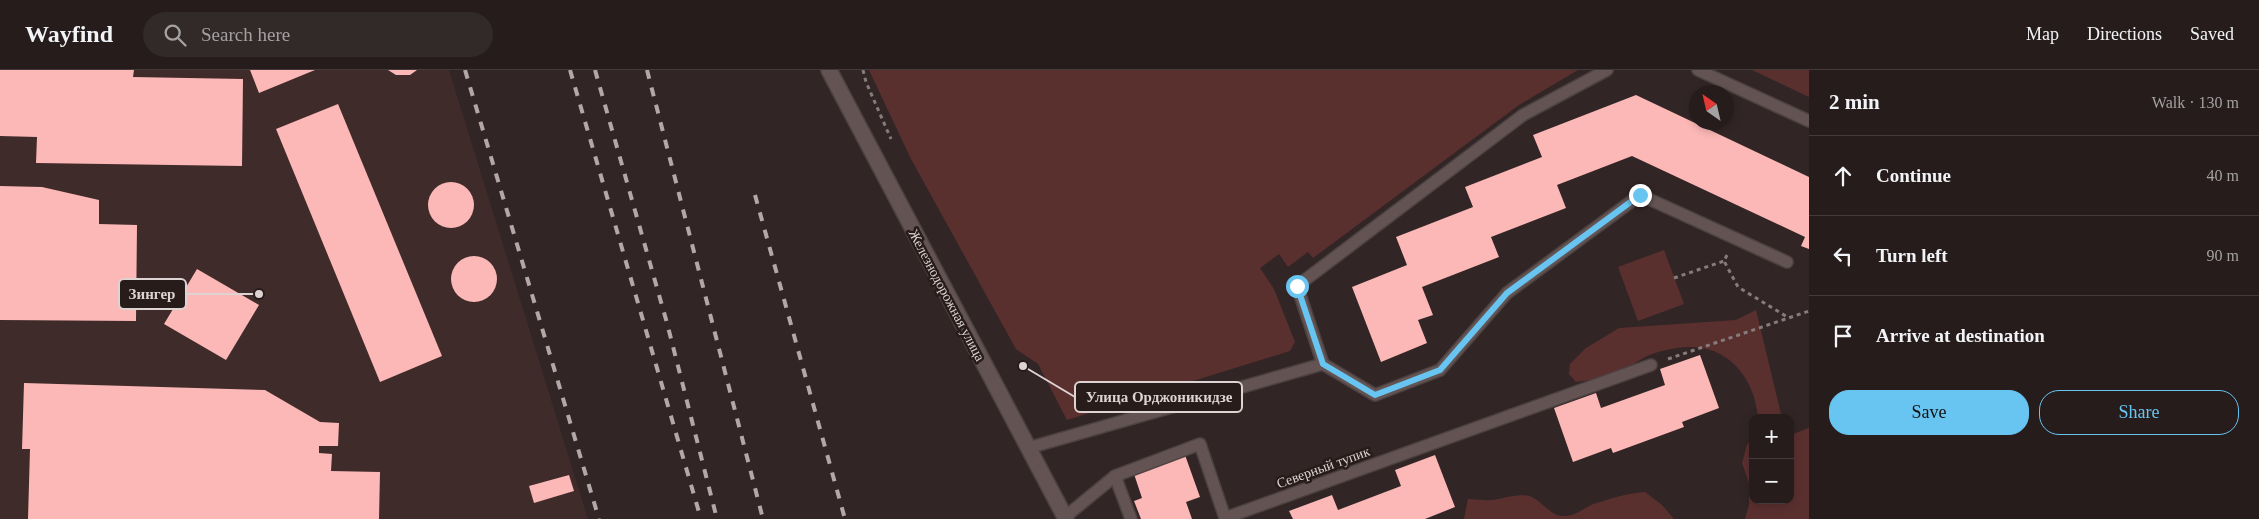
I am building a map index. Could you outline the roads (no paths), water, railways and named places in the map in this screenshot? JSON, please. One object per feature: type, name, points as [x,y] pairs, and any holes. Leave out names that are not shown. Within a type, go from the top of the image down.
[{"type":"street","name":"Железнодорожная улица","points":[[828,70],[1066,518]]},
{"type":"lane","points":[[1607,70],[1523,115],[1297,286],[1323,364],[1375,395],[1440,370],[1507,293],[1640,195],[1787,262]]},
{"type":"lane","points":[[1698,70],[1809,121]]},
{"type":"lane","points":[[1028,448],[1323,364]]},
{"type":"lane","name":"Северный тупик","points":[[1066,518],[1115,476],[1200,444],[1225,518],[1651,365]]},
{"type":"lane","points":[[1115,476],[1131,519]]},
{"type":"railway","points":[[465,70],[599,519]]},
{"type":"railway","points":[[570,70],[701,519]]},
{"type":"railway","points":[[595,70],[667,323],[717,519]]},
{"type":"railway","points":[[647,70],[763,519]]},
{"type":"railway","points":[[755,195],[845,519]]},
{"type":"place","name":"Зингер","points":[[259,294]]},
{"type":"place","name":"Улица Орджоникидзе","points":[[1023,366]]}]
